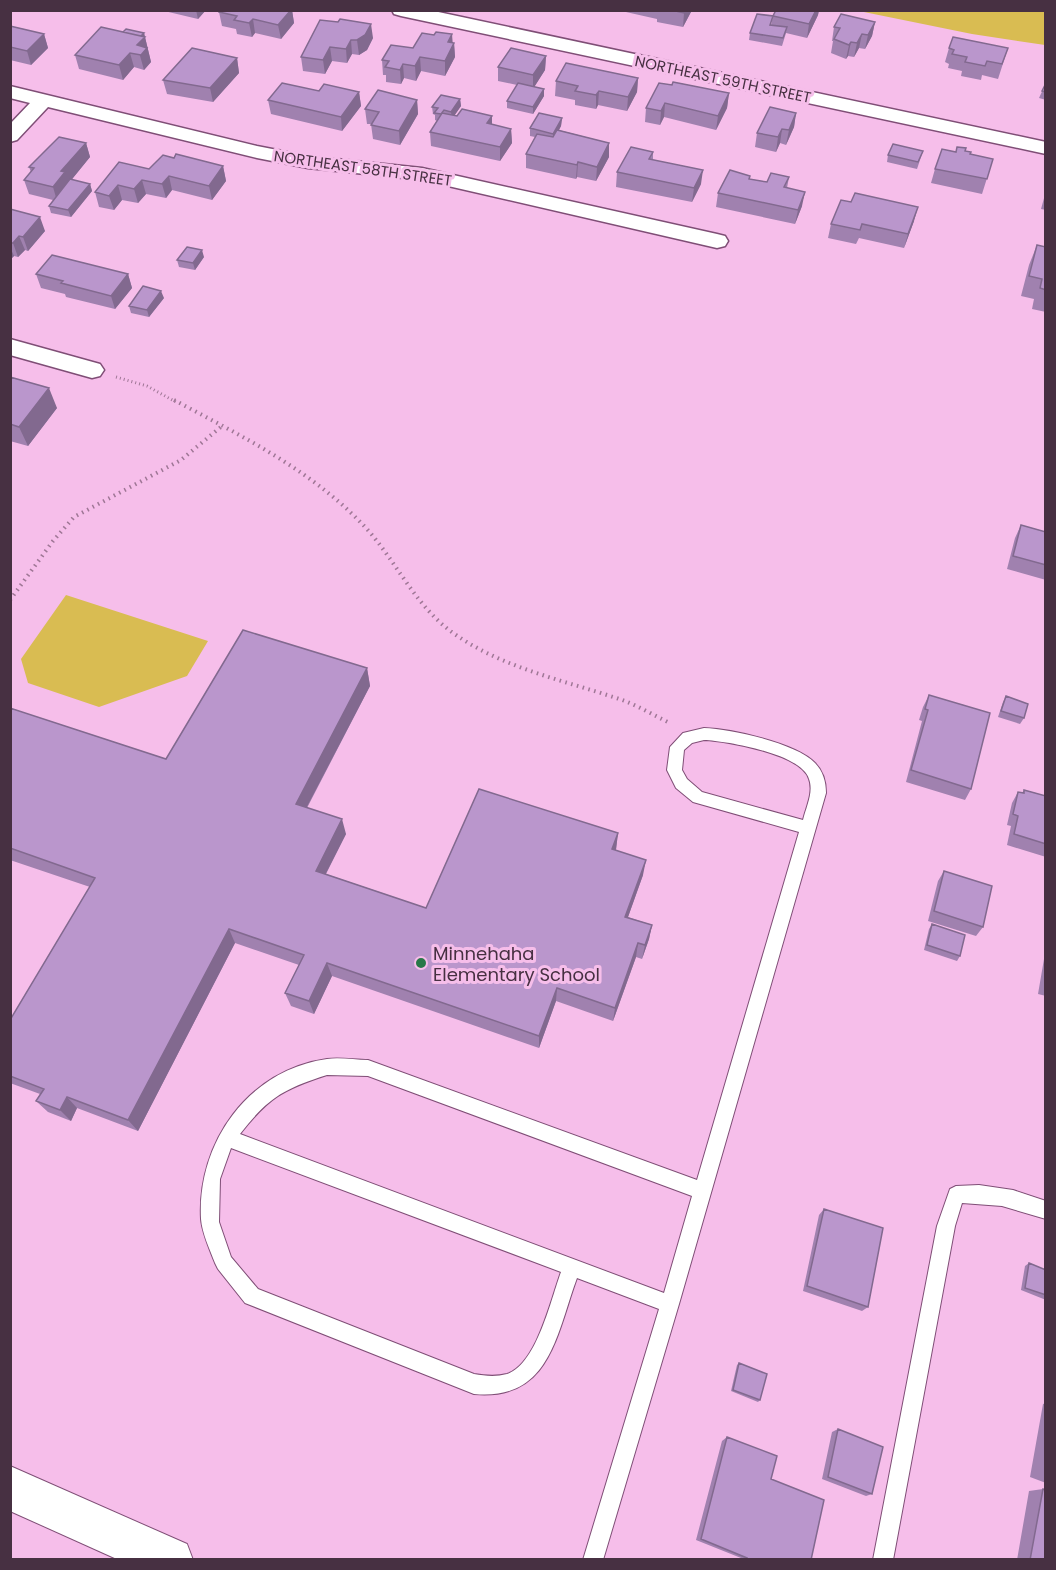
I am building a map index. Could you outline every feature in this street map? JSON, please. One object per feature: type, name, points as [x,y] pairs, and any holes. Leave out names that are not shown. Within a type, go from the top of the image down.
[{"type":"street","name":"NORTHEAST 59TH STREET","points":[[401,10],[1046,148]]},
{"type":"street","name":"NORTHEAST 58TH STREET","points":[[10,92],[257,152],[309,162],[422,174],[717,241]]},
{"type":"street","points":[[10,136],[45,99]]},
{"type":"street","points":[[10,347],[92,370]]},
{"type":"street","points":[[10,1488],[171,1560]]},
{"type":"lane","points":[[592,1560],[670,1304],[808,828],[819,784],[817,775],[803,760],[720,733],[707,732],[695,735],[684,740],[677,749],[673,759],[674,770],[687,790],[698,797],[808,828]]},
{"type":"lane","points":[[572,1267],[538,1361],[525,1375],[509,1384],[492,1387],[474,1384],[252,1296],[224,1263],[210,1222],[211,1179],[226,1138],[253,1103],[288,1079],[327,1067],[368,1068],[703,1191]]},
{"type":"lane","points":[[226,1138],[670,1304]]},
{"type":"lane","points":[[884,1560],[946,1226],[956,1195],[977,1192],[1005,1197],[1046,1210]]},
{"type":"path","points":[[92,370],[147,386],[274,453],[325,488],[367,530],[417,598],[455,635],[514,666],[627,702],[695,735]]},
{"type":"path","points":[[10,600],[53,541],[74,517],[181,460],[222,426]]},
{"type":"shaded area","points":[[859,11],[1045,11],[1045,45],[972,34]]},
{"type":"shaded area","points":[[66,595],[208,641],[187,676],[99,707],[28,683],[21,659]]},
{"type":"building","points":[[220,10],[291,10],[278,25],[253,19],[249,23],[234,20],[237,16],[219,12]]},
{"type":"building","points":[[776,10],[816,10],[809,24],[773,16]]},
{"type":"building","points":[[757,14],[773,16],[770,25],[787,27],[783,38],[750,33]]},
{"type":"building","points":[[841,14],[875,22],[868,35],[862,34],[857,43],[851,42],[849,45],[834,39],[840,28],[834,27]]},
{"type":"building","points":[[340,19],[371,24],[365,35],[357,40],[351,40],[346,49],[330,47],[323,60],[301,57],[320,20],[338,22]]},
{"type":"building","points":[[10,26],[44,34],[27,51],[10,47]]},
{"type":"building","points":[[101,27],[145,37],[137,45],[147,48],[141,55],[130,53],[119,65],[75,55]]},
{"type":"building","points":[[126,29],[144,33],[141,36],[123,32]]},
{"type":"building","points":[[436,32],[452,34],[448,42],[454,43],[445,61],[420,57],[415,66],[403,64],[400,70],[385,67],[389,61],[382,60],[391,45],[413,48],[422,33],[434,35]]},
{"type":"building","points":[[953,37],[1008,48],[1002,64],[987,61],[985,66],[965,62],[967,57],[952,54],[954,50],[949,48]]},
{"type":"building","points":[[192,48],[237,58],[210,88],[163,80]]},
{"type":"building","points":[[511,48],[546,56],[533,75],[498,67]]},
{"type":"building","points":[[566,63],[638,78],[628,97],[599,91],[596,95],[575,91],[578,86],[556,81]]},
{"type":"building","points":[[673,82],[729,93],[718,116],[665,103],[661,111],[646,108],[659,83],[672,85]]},
{"type":"building","points":[[282,83],[319,91],[324,84],[359,92],[341,117],[268,100]]},
{"type":"building","points":[[518,83],[544,89],[533,107],[507,101]]},
{"type":"building","points":[[378,90],[417,100],[399,131],[371,125],[379,112],[365,109]]},
{"type":"building","points":[[441,95],[460,99],[451,112],[444,110],[441,114],[434,113],[438,108],[432,107]]},
{"type":"building","points":[[770,107],[796,113],[789,130],[782,129],[778,137],[757,133]]},
{"type":"building","points":[[462,109],[492,116],[487,123],[511,129],[500,147],[430,132],[442,113],[457,116]]},
{"type":"building","points":[[539,113],[562,118],[553,134],[530,128]]},
{"type":"building","points":[[557,130],[609,143],[597,167],[526,154],[537,134],[553,137]]},
{"type":"building","points":[[59,137],[86,143],[61,171],[65,172],[53,187],[24,180],[34,168],[29,167]]},
{"type":"building","points":[[893,144],[923,151],[918,162],[888,155]]},
{"type":"building","points":[[631,147],[653,152],[649,159],[703,170],[694,188],[617,172]]},
{"type":"building","points":[[957,147],[966,148],[965,151],[971,152],[970,154],[993,159],[987,179],[935,169],[942,149],[956,152]]},
{"type":"building","points":[[176,154],[223,166],[209,186],[169,176],[162,184],[142,180],[134,189],[118,185],[109,196],[95,192],[119,162],[149,169],[163,155],[174,158]]},
{"type":"building","points":[[730,170],[750,176],[749,179],[767,182],[771,173],[789,177],[784,187],[805,192],[798,210],[718,193]]},
{"type":"building","points":[[70,179],[90,184],[68,210],[49,206]]},
{"type":"building","points":[[855,193],[918,207],[908,234],[862,224],[860,230],[831,224],[841,200],[851,202]]},
{"type":"building","points":[[10,209],[40,217],[23,237],[19,236],[13,243],[10,243]]},
{"type":"building","points":[[1037,245],[1046,247],[1046,290],[1040,288],[1042,279],[1029,276]]},
{"type":"building","points":[[187,247],[202,250],[193,263],[177,260]]},
{"type":"building","points":[[52,255],[128,274],[111,296],[36,274]]},
{"type":"building","points":[[143,286],[161,291],[147,310],[129,306]]},
{"type":"building","points":[[10,377],[49,388],[19,427],[10,424]]},
{"type":"building","points":[[1021,525],[1046,532],[1046,565],[1013,556]]},
{"type":"building","points":[[243,630],[367,668],[296,804],[342,819],[316,871],[426,908],[479,789],[618,833],[612,849],[646,860],[625,917],[652,925],[645,945],[638,943],[615,1008],[557,988],[539,1036],[327,963],[309,1001],[285,993],[304,955],[229,929],[128,1120],[67,1097],[60,1110],[36,1101],[44,1089],[10,1076],[10,1020],[95,878],[10,848],[10,708],[166,759]]},
{"type":"building","points":[[929,695],[990,713],[971,789],[911,770],[928,710],[925,709]]},
{"type":"building","points":[[1006,696],[1028,704],[1024,718],[1001,711]]},
{"type":"building","points":[[1024,790],[1046,796],[1046,844],[1014,834],[1018,816],[1013,814],[1018,792],[1024,793]]},
{"type":"building","points":[[944,871],[992,886],[983,927],[934,911]]},
{"type":"building","points":[[932,924],[965,935],[960,956],[927,945]]},
{"type":"building","points":[[824,1209],[883,1228],[868,1307],[807,1286]]},
{"type":"building","points":[[1029,1263],[1046,1270],[1046,1295],[1025,1288]]},
{"type":"building","points":[[739,1363],[767,1374],[760,1400],[733,1390]]},
{"type":"building","points":[[838,1429],[883,1447],[872,1494],[828,1477]]},
{"type":"building","points":[[727,1437],[777,1456],[771,1479],[824,1500],[811,1560],[746,1560],[747,1558],[701,1539]]},
{"type":"building","points":[[1043,1489],[1046,1490],[1046,1560],[1030,1560]]},
{"type":"place","name":"Minnehaha Elementary School","points":[[421,963]]}]
